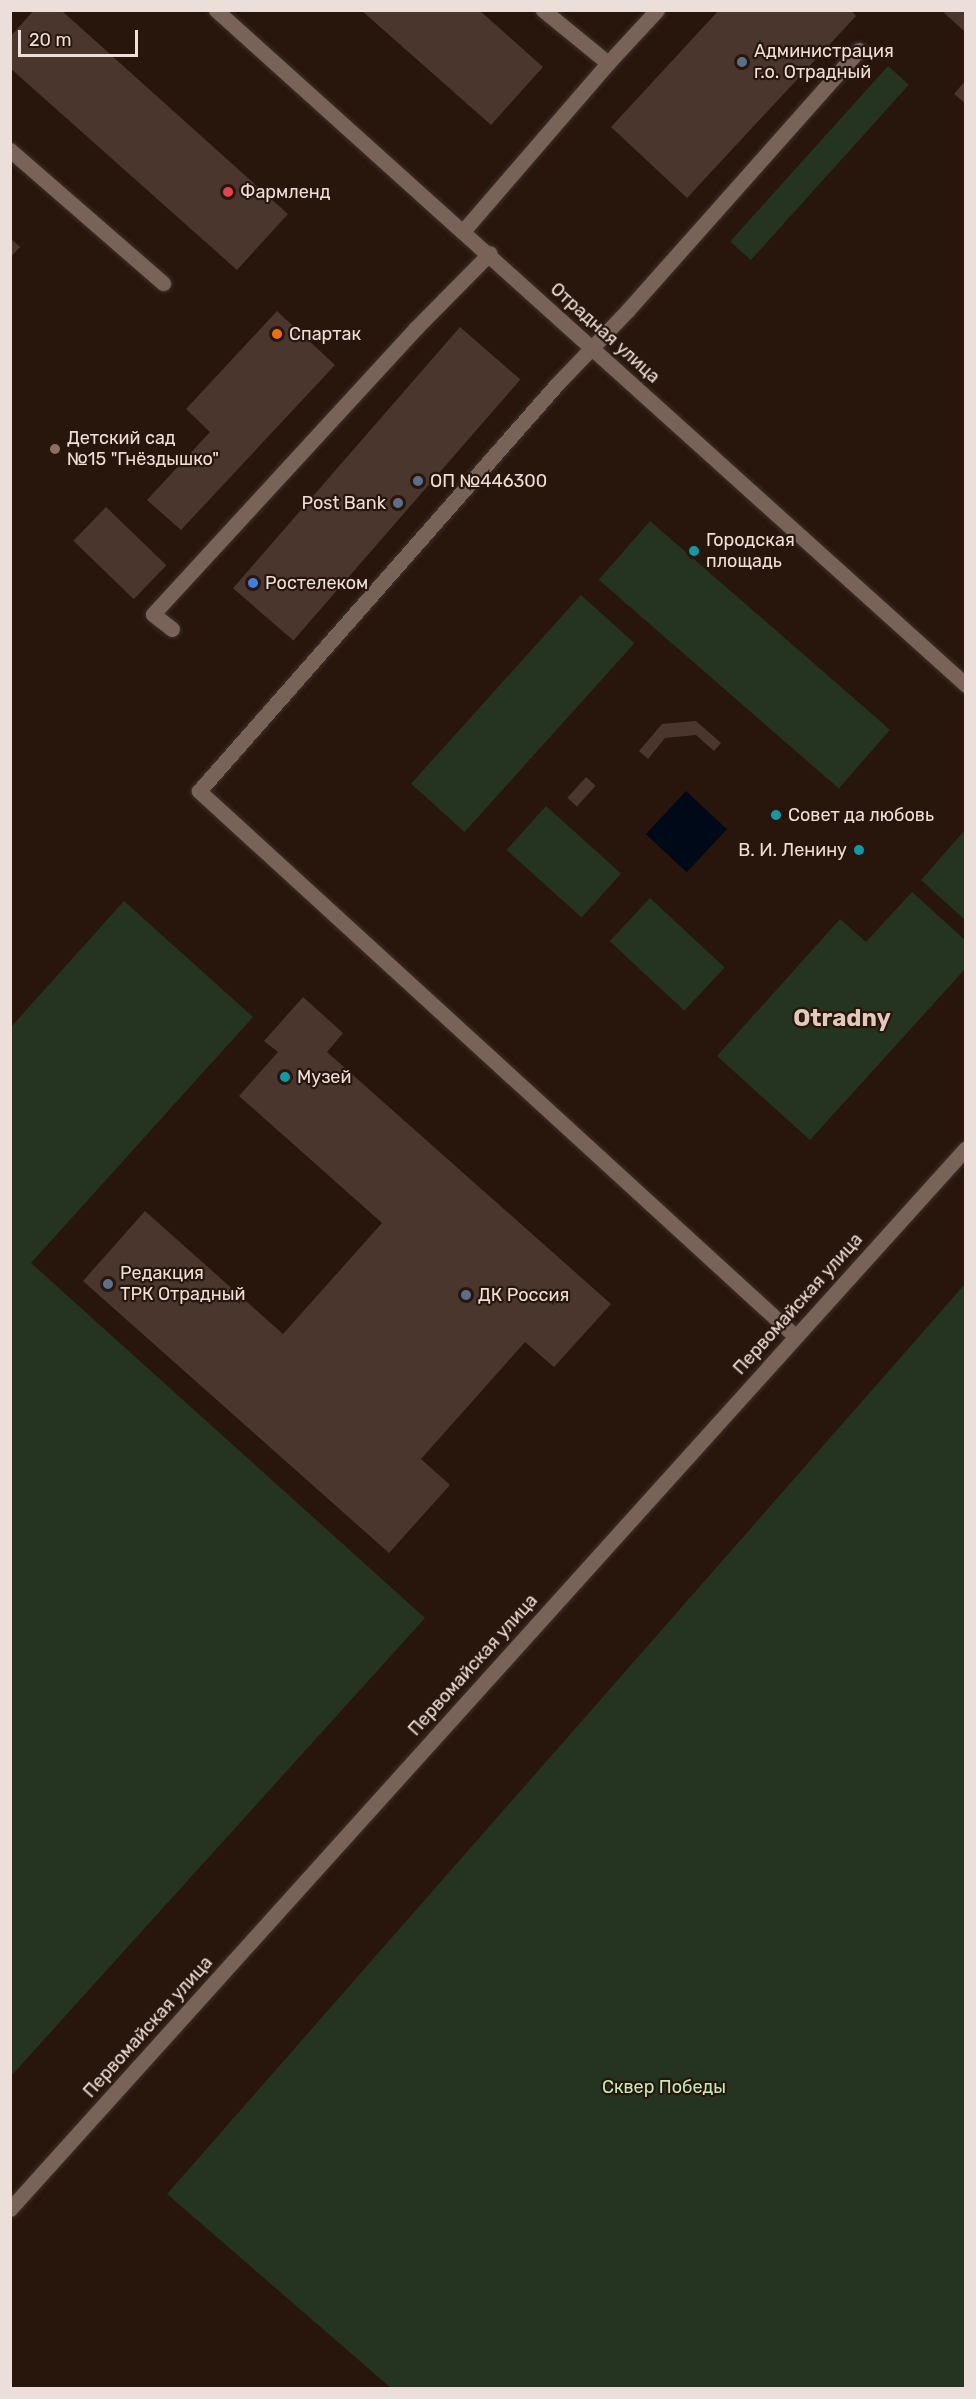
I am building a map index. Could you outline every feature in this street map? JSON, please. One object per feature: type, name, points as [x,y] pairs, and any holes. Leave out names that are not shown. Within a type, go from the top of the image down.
[{"type":"street","name":"Отрадная улица","points":[[216,10],[490,253],[966,686]]},
{"type":"street","points":[[543,10],[608,63]]},
{"type":"street","points":[[464,230],[608,63],[657,10]]},
{"type":"street","points":[[795,1336],[199,791],[859,50]]},
{"type":"street","points":[[10,150],[163,284]]},
{"type":"street","points":[[172,628],[153,614],[416,327],[490,253]]},
{"type":"street","name":"Первомайская улица","points":[[10,2209],[966,1148]]},
{"type":"green space","points":[[888,66],[909,85],[751,260],[730,241]]},
{"type":"green space","points":[[650,521],[890,730],[839,788],[599,580]]},
{"type":"green space","points":[[581,595],[635,643],[465,832],[411,784]]},
{"type":"green space","points":[[546,806],[621,874],[582,917],[507,850]]},
{"type":"green space","points":[[965,830],[965,920],[921,880]]},
{"type":"green space","points":[[912,892],[965,940],[965,969],[810,1140],[717,1056],[840,919],[866,942]]},
{"type":"green space","points":[[650,898],[725,968],[684,1011],[610,941]]},
{"type":"green space","points":[[124,901],[253,1017],[31,1263],[425,1618],[11,2076],[11,1027]]},
{"type":"green space","name":"Сквер Победы","points":[[965,1284],[965,2388],[391,2388],[167,2194]]},
{"type":"water","points":[[686,791],[727,829],[687,872],[646,834]]},
{"type":"building","points":[[34,10],[61,10],[288,214],[237,270],[10,68],[10,37]]},
{"type":"building","points":[[361,10],[479,10],[543,67],[491,125]]},
{"type":"building","name":"Администрация г.о. Отрадный","points":[[719,10],[851,10],[856,16],[687,198],[611,127]]},
{"type":"building","points":[[941,10],[966,10],[966,33]]},
{"type":"building","points":[[966,80],[966,104],[954,94]]},
{"type":"building","points":[[10,238],[20,247],[10,258]]},
{"type":"building","points":[[277,311],[335,365],[181,530],[147,500],[210,432],[186,409]]},
{"type":"building","points":[[460,327],[520,379],[293,641],[233,588]]},
{"type":"building","points":[[106,507],[166,565],[134,599],[73,541]]},
{"type":"building","points":[[696,721],[721,743],[714,751],[696,735],[665,738],[648,759],[639,751],[662,724]]},
{"type":"building","points":[[586,777],[596,786],[577,807],[567,798]]},
{"type":"building","points":[[303,997],[343,1033],[327,1052],[611,1304],[554,1367],[525,1342],[421,1459],[450,1485],[389,1553],[83,1281],[145,1211],[283,1334],[382,1223],[239,1096],[278,1052],[264,1041]]},
{"type":"place","name":"Администрация г.о. Отрадный","points":[[742,62]]},
{"type":"place","name":"Фармленд","points":[[228,192]]},
{"type":"place","name":"Спартак","points":[[277,334]]},
{"type":"place","name":"Детский сад №15 \"Гнёздышко\"","points":[[55,449]]},
{"type":"place","name":"ОП №446300","points":[[418,481]]},
{"type":"place","name":"Post Bank","points":[[398,503]]},
{"type":"place","name":"Городская площадь","points":[[694,551]]},
{"type":"place","name":"Ростелеком","points":[[253,583]]},
{"type":"place","name":"Совет да любовь","points":[[776,815]]},
{"type":"place","name":"В. И. Ленину","points":[[859,850]]},
{"type":"place","name":"Музей","points":[[285,1077]]},
{"type":"place","name":"Редакция ТРК Отрадный","points":[[108,1284]]},
{"type":"place","name":"ДК Россия","points":[[466,1295]]},
{"type":"district","name":"Otradny","points":[[842,1019]]}]
